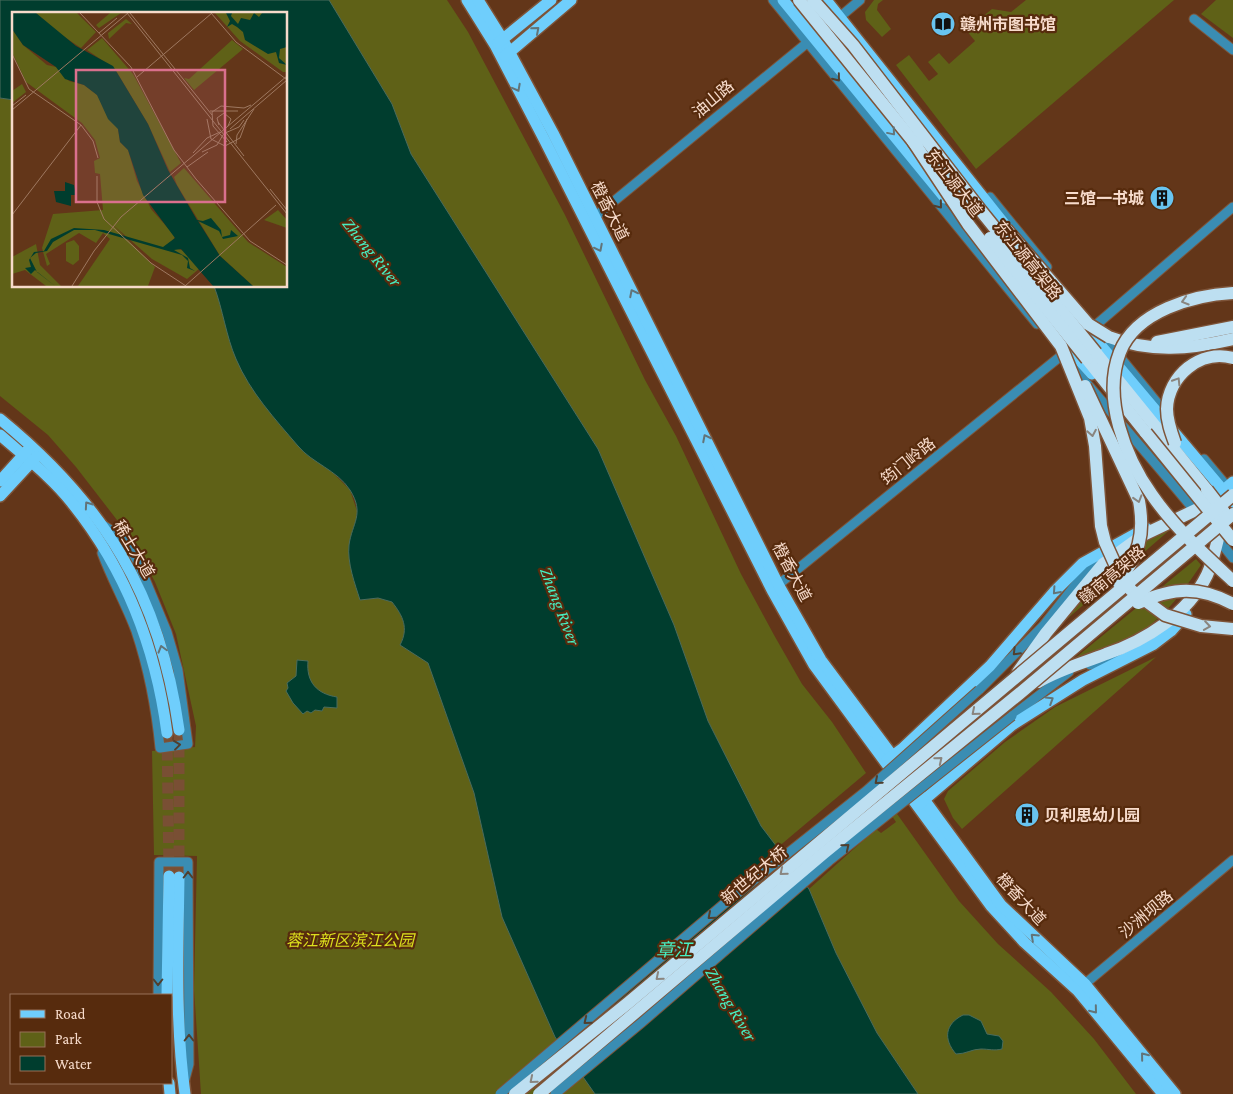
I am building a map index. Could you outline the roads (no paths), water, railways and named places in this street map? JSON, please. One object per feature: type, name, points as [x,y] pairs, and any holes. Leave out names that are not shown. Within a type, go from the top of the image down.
[{"type":"highway","points":[[793,0],[844,55]]},
{"type":"highway","name":"东江源高架路","points":[[799,0],[844,55],[919,138],[981,211],[1233,523]]},
{"type":"highway","name":"东江源高架路","points":[[813,0],[853,45],[919,138],[1233,540]]},
{"type":"highway","points":[[818,0],[853,45]]},
{"type":"highway","points":[[919,138],[968,224],[1062,351],[1087,389],[1132,482],[1141,510],[1141,535],[1132,565],[1112,589],[1012,680]]},
{"type":"highway","points":[[919,138],[1088,324],[1109,337],[1140,347],[1159,349],[1182,348],[1233,340]]},
{"type":"highway","points":[[1233,293],[1201,296],[1174,304],[1136,330],[1120,351],[1116,370],[1115,405],[1120,433],[1135,467],[1152,495],[1174,521],[1233,581]]},
{"type":"highway","points":[[1109,337],[1153,343],[1233,327]]},
{"type":"highway","points":[[1062,351],[1090,418],[1095,446],[1101,526],[1105,542],[1119,573],[1131,590],[1165,615],[1202,626],[1233,629]]},
{"type":"highway","points":[[1207,490],[1174,443],[1168,422],[1168,396],[1177,378],[1189,366],[1222,355],[1233,358]]},
{"type":"highway","name":"赣南高架路","points":[[1012,680],[1115,594],[1231,487]]},
{"type":"highway","points":[[1012,680],[1046,633],[1103,564],[1143,535],[1199,509]]},
{"type":"highway","name":"赣南高架路","points":[[1019,694],[1233,514]]},
{"type":"highway","points":[[1131,599],[1178,568],[1233,523]]},
{"type":"highway","points":[[1019,694],[1047,677],[1078,663],[1128,646],[1150,634],[1166,623],[1202,585]]},
{"type":"highway","points":[[1019,694],[1134,605],[1148,598],[1179,590],[1192,590],[1207,592],[1233,604]]},
{"type":"highway","name":"新世纪大桥","points":[[516,1094],[1012,680]]},
{"type":"highway","name":"新世纪大桥","points":[[539,1094],[824,853],[1019,694]]},
{"type":"main road","name":"橙香大道","points":[[467,0],[499,42]]},
{"type":"main road","name":"橙香大道","points":[[478,0],[505,56],[591,220],[775,588],[920,803],[1001,905],[1082,987],[1175,1094]]},
{"type":"main road","points":[[499,42],[552,0]]},
{"type":"main road","points":[[505,56],[571,0]]},
{"type":"main road","name":"东江源大道","points":[[783,0],[811,39],[1021,293],[1156,449],[1219,535],[1233,547]]},
{"type":"main road","name":"东江源大道","points":[[826,0],[841,16],[1092,329],[1231,487],[1233,502]]},
{"type":"main road","name":"稀土大道","points":[[0,418],[36,450],[80,495],[117,546],[142,592],[172,685],[179,730]]},
{"type":"main road","name":"稀土大道","points":[[0,435],[46,475],[72,502],[110,556],[133,602],[161,691],[167,733]]},
{"type":"main road","points":[[0,481],[36,450]]},
{"type":"main road","points":[[0,496],[26,458]]},
{"type":"main road","points":[[1199,509],[1231,487]]},
{"type":"main road","points":[[889,759],[990,666],[1054,592],[1083,563],[1123,539],[1168,519]]},
{"type":"main road","points":[[920,803],[1012,725],[1033,710],[1100,671],[1133,656],[1171,631],[1185,615],[1208,574],[1219,535],[1233,523]]},
{"type":"main road","points":[[167,994],[174,877],[178,1008],[184,1090]]},
{"type":"main road","name":"橙香大道","points":[[1082,987],[1128,1052],[1162,1094]]},
{"type":"street","points":[[500,1094],[724,904],[866,791],[979,690],[1043,626],[1087,570],[1126,540],[1168,519],[1199,509],[1150,460],[1062,351],[955,226],[811,39],[773,0]]},
{"type":"street","points":[[832,0],[841,16]]},
{"type":"street","name":"油山路","points":[[591,220],[860,0]]},
{"type":"street","points":[[1194,19],[1233,50]]},
{"type":"street","points":[[1092,329],[1233,207]]},
{"type":"street","name":"筠门岭路","points":[[775,588],[1062,351]]},
{"type":"street","points":[[95,534],[135,630],[147,667],[154,696],[160,748],[188,744],[178,670],[167,632],[138,562],[124,538],[100,523]]},
{"type":"street","points":[[1219,535],[1233,558]]},
{"type":"street","points":[[555,1094],[641,1024],[829,861],[1063,675],[1083,666],[1133,652],[1171,631]]},
{"type":"street","name":"沙洲坝路","points":[[1082,987],[1233,860]]},
{"type":"street","points":[[158,994],[159,862],[188,862],[189,1064],[184,1090]]},
{"type":"street","points":[[1128,1052],[1157,1094]]},
{"type":"water","name":"章江","points":[[0,0],[329,0],[392,104],[411,154],[598,449],[674,625],[708,721],[761,826],[809,889],[836,953],[877,1033],[918,1094],[595,1094],[555,1037],[502,917],[474,793],[428,663],[400,645],[404,633],[403,622],[402,617],[392,602],[378,598],[360,600],[349,559],[349,545],[357,512],[354,498],[345,483],[298,446],[248,383],[236,359],[215,288],[288,288],[288,12],[12,12],[12,100],[0,98]]},
{"type":"water","points":[[297,660],[308,661],[309,675],[314,686],[324,693],[337,697],[337,708],[324,707],[322,711],[315,710],[311,713],[307,711],[303,714],[293,703],[286,691],[288,688],[287,683],[296,676]]},
{"type":"water","points":[[963,1015],[969,1015],[981,1021],[987,1034],[999,1036],[1003,1041],[1002,1049],[978,1049],[956,1054],[949,1043],[948,1032],[952,1023]]},
{"type":"tunnel","points":[[179,730],[179,877]]},
{"type":"tunnel","points":[[167,733],[169,876]]},
{"type":"place","name":"赣州市图书馆","points":[[943,24]]},
{"type":"place","name":"三馆一书城","points":[[1162,198]]},
{"type":"place","name":"贝利思幼儿园","points":[[1027,815]]},
{"type":"water label","name":"Zhang River","points":[[372,252]]},
{"type":"water label","name":"Zhang River","points":[[560,606]]},
{"type":"water label","name":"Zhang River","points":[[731,1004]]},
{"type":"park label","name":"蓉江新区滨江公园","points":[[350,940]]}]
